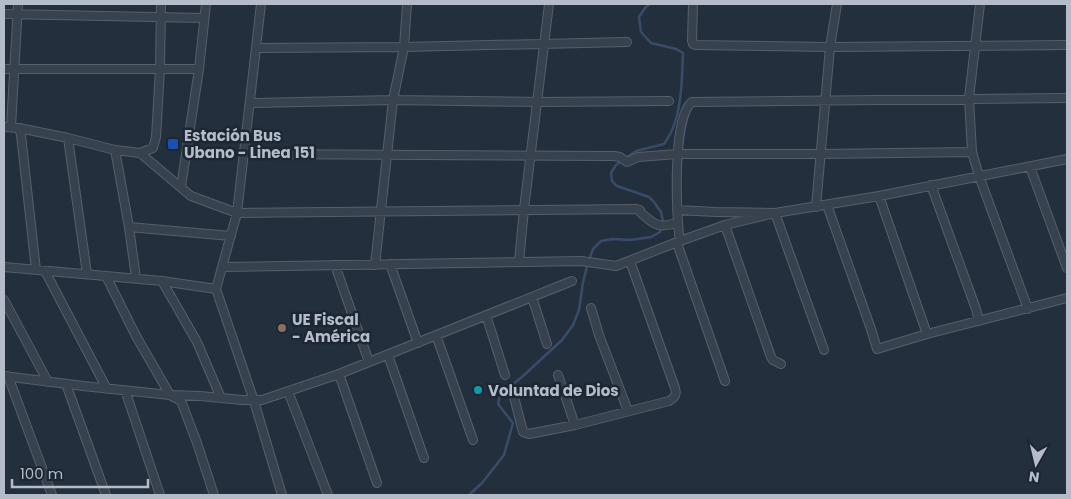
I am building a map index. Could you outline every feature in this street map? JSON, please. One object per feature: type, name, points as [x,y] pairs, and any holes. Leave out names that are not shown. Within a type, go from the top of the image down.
[{"type":"street","points":[[18,4],[11,127],[22,144],[36,270]]},
{"type":"street","points":[[11,127],[68,138],[115,150],[140,153],[153,148],[156,136],[160,68],[161,4]]},
{"type":"street","points":[[181,187],[199,69],[206,4]]},
{"type":"street","points":[[261,4],[237,212],[216,289],[254,401],[282,495]]},
{"type":"street","points":[[375,265],[386,155],[393,100],[404,47],[407,4]]},
{"type":"street","points":[[519,262],[549,4]]},
{"type":"street","points":[[694,4],[692,41],[696,45],[830,48],[1067,45]]},
{"type":"street","points":[[816,207],[830,48],[837,4]]},
{"type":"street","points":[[980,4],[969,98],[972,152],[1028,309]]},
{"type":"street","points":[[4,14],[204,18]]},
{"type":"street","points":[[256,48],[627,42]]},
{"type":"street","points":[[4,69],[199,69]]},
{"type":"street","points":[[725,381],[678,242],[677,154],[680,133],[688,105],[692,102],[1067,98]]},
{"type":"street","points":[[250,103],[393,100],[669,101]]},
{"type":"street","points":[[68,138],[87,274]]},
{"type":"street","points":[[115,150],[129,226],[136,278]]},
{"type":"street","points":[[244,154],[614,156],[620,157],[627,162],[638,157],[677,154],[972,152]]},
{"type":"street","points":[[140,153],[191,196],[237,212],[636,209],[661,226],[677,223]]},
{"type":"street","points":[[222,267],[581,261],[616,266],[725,225],[775,213],[879,196],[1067,159]]},
{"type":"street","points":[[1030,167],[1067,268]]},
{"type":"street","points":[[931,185],[979,321]]},
{"type":"street","points":[[879,196],[927,334]]},
{"type":"street","points":[[827,205],[872,329],[877,349],[927,334],[1067,298]]},
{"type":"street","points":[[677,210],[775,213]]},
{"type":"street","points":[[775,213],[824,350]]},
{"type":"street","points":[[725,225],[771,357],[781,364]]},
{"type":"street","points":[[129,226],[231,236]]},
{"type":"street","points":[[514,397],[523,432],[526,434],[575,425],[669,401],[675,397],[676,392],[630,261]]},
{"type":"street","points":[[390,264],[418,343]]},
{"type":"street","points":[[335,265],[369,362]]},
{"type":"street","points":[[4,267],[136,278],[216,289]]},
{"type":"street","points":[[45,271],[107,388]]},
{"type":"street","points":[[106,276],[136,336],[170,395],[181,401],[214,495]]},
{"type":"street","points":[[162,281],[198,342],[222,398]]},
{"type":"street","points":[[52,495],[6,376],[170,395],[262,400],[339,374],[572,281]]},
{"type":"street","points":[[532,297],[547,344]]},
{"type":"street","points":[[4,300],[48,382]]},
{"type":"street","points":[[591,308],[599,335],[628,411]]},
{"type":"street","points":[[486,315],[505,375]]},
{"type":"street","points":[[436,335],[473,440]]},
{"type":"street","points":[[388,355],[424,458]]},
{"type":"street","points":[[339,374],[377,483]]},
{"type":"street","points":[[558,375],[575,425]]},
{"type":"street","points":[[66,384],[106,495]]},
{"type":"street","points":[[125,390],[160,495]]},
{"type":"street","points":[[288,391],[328,495]]},
{"type":"waterway","points":[[626,158],[636,151],[664,144],[675,121],[680,102],[683,53],[676,49],[651,43],[641,32],[639,17],[650,4]]},
{"type":"waterway","points":[[469,495],[482,483],[504,455],[513,423],[498,404],[500,395],[562,340],[573,325],[579,310],[583,282],[593,249],[601,241],[651,237],[660,232],[663,221],[661,212],[654,202],[649,197],[617,186],[612,181],[611,173],[616,165],[622,161]]},
{"type":"place","name":"Estación Bus Ubano - Linea 151","points":[[173,144]]},
{"type":"place","name":"UE Fiscal - América","points":[[282,328]]},
{"type":"place","name":"Voluntad de Dios","points":[[478,390]]}]
